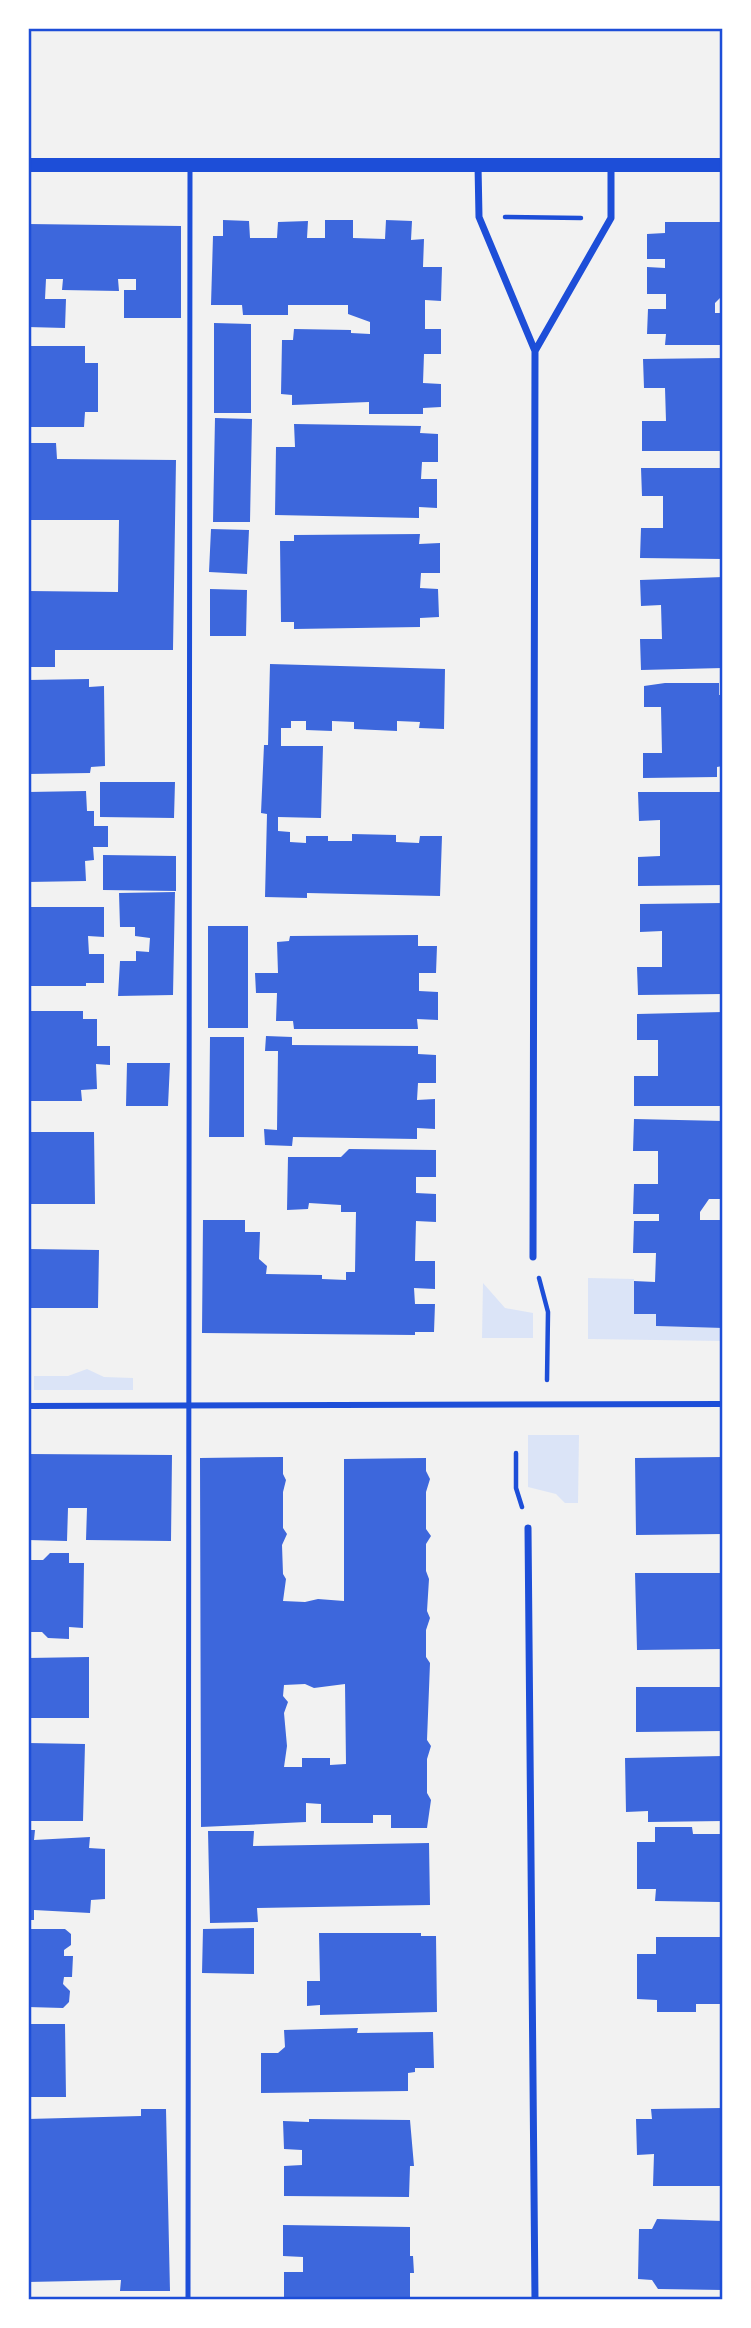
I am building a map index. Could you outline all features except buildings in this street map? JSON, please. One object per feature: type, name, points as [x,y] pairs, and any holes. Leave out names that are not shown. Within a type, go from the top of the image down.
[{"type":"main road","points":[[28,165],[723,165]]},
{"type":"street","points":[[478,165],[479,217],[535,351],[533,1257]]},
{"type":"street","points":[[535,351],[611,218],[611,165]]},
{"type":"street","points":[[28,1406],[723,1404]]},
{"type":"street","points":[[528,1528],[535,2300]]},
{"type":"lane","points":[[188,2300],[190,165]]},
{"type":"path","points":[[505,217],[581,218]]},
{"type":"path","points":[[533,1257],[548,1312],[547,1404]]},
{"type":"path","points":[[516,1453],[516,1488],[528,1528]]},
{"type":"shaded area","points":[[588,1278],[634,1279],[634,1314],[656,1314],[656,1326],[723,1328],[723,1341],[588,1339]]},
{"type":"shaded area","points":[[483,1283],[505,1308],[533,1313],[533,1338],[482,1338]]},
{"type":"shaded area","points":[[87,1369],[104,1377],[133,1378],[133,1390],[34,1390],[34,1376],[68,1376]]},
{"type":"shaded area","points":[[528,1435],[579,1435],[578,1503],[565,1503],[556,1494],[528,1487]]}]
